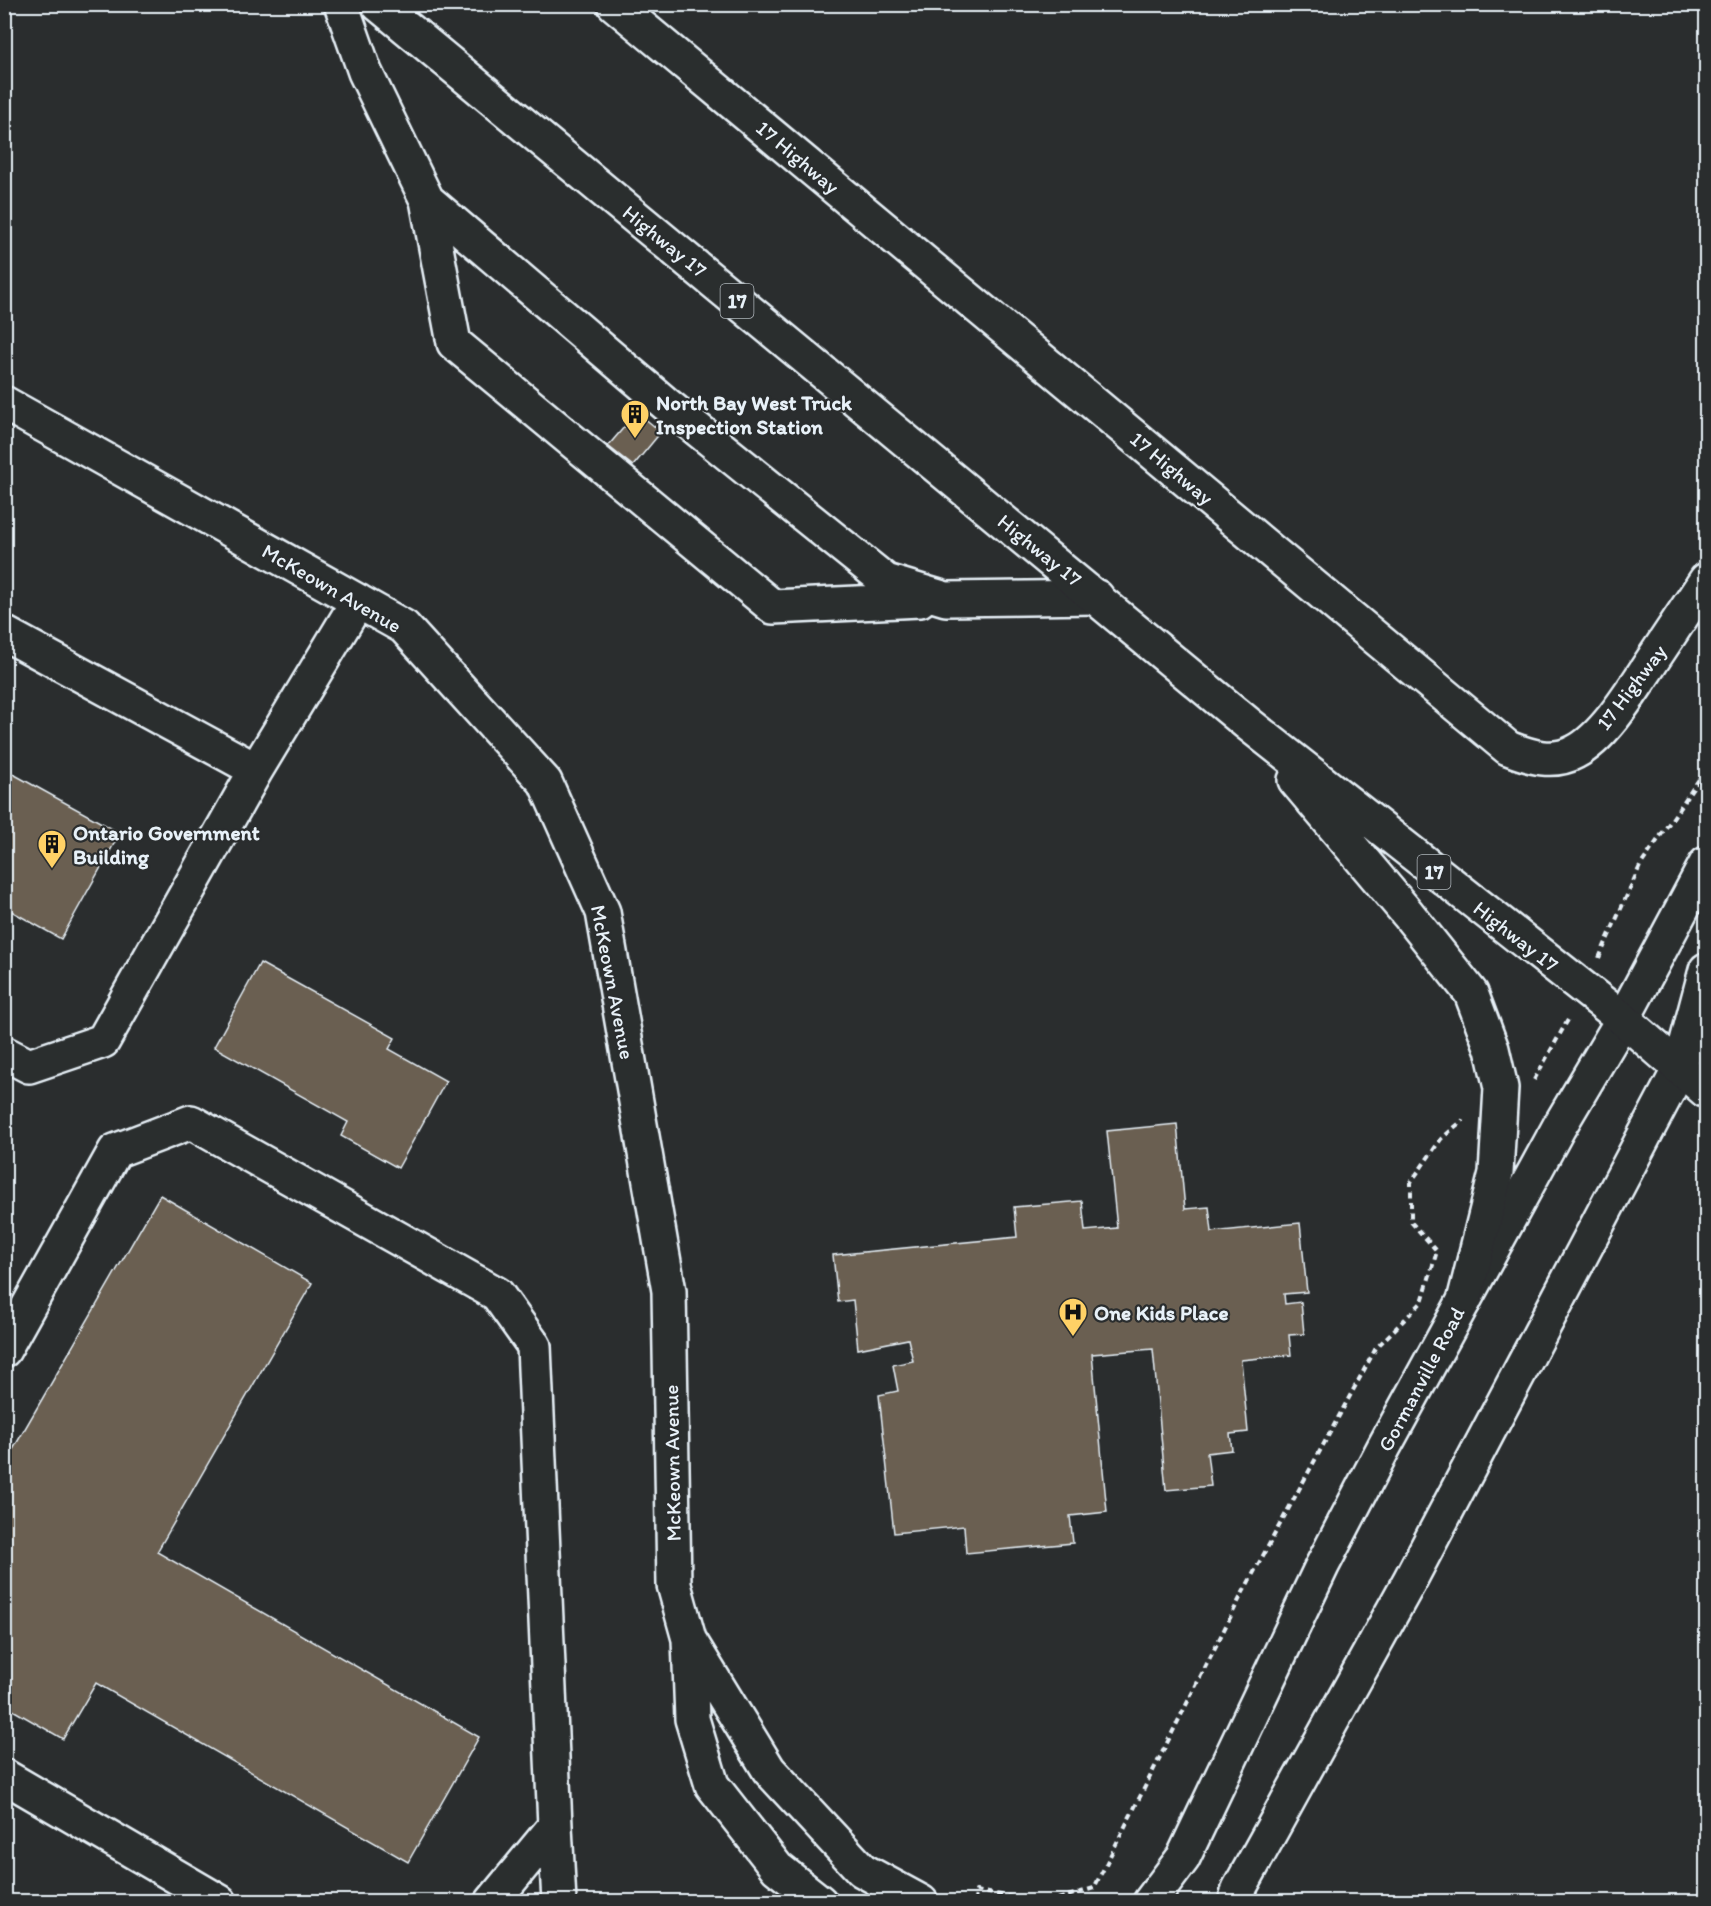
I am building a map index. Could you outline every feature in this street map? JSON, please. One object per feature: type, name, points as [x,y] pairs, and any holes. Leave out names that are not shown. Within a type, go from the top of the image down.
[{"type":"main road","points":[[341,4],[365,72],[427,200],[454,343],[773,607],[946,599],[1097,597]]},
{"type":"main road","name":"Highway 17","points":[[378,4],[1247,723],[1623,1019],[1707,1091]]},
{"type":"main road","name":"17 Highway","points":[[614,4],[1509,748],[1531,757],[1555,759],[1576,752],[1597,735],[1623,705],[1707,580]]},
{"type":"main road","points":[[427,200],[666,404],[885,581],[946,599]]},
{"type":"main road","name":"McKeown Avenue","points":[[4,402],[404,627],[545,782],[603,912],[669,1291],[674,1585],[689,1640],[692,1719],[712,1785],[777,1869],[820,1902]]},
{"type":"main road","points":[[4,1053],[29,1066],[103,1041],[256,770],[358,601]]},
{"type":"main road","points":[[4,633],[256,770]]},
{"type":"main road","points":[[1247,723],[1408,914],[1471,993],[1492,1049],[1501,1088],[1496,1173],[1464,1301]]},
{"type":"main road","name":"Gormanville Road","points":[[1150,1902],[1183,1857],[1322,1566],[1427,1369],[1559,1127],[1623,1019],[1707,864]]},
{"type":"main road","points":[[1680,1068],[1707,970]]},
{"type":"main road","points":[[1235,1902],[1239,1889],[1416,1569],[1680,1068],[1707,1022]]},
{"type":"main road","points":[[4,1350],[115,1151],[191,1122],[497,1293],[534,1346],[560,1902]]},
{"type":"main road","name":"McKeown Avenue","points":[[689,1640],[768,1770],[862,1870],[921,1902]]},
{"type":"main road","points":[[4,1776],[220,1902]]},
{"type":"main road","points":[[492,1902],[555,1826]]},
{"type":"path","points":[[1048,1902],[1094,1888],[1241,1596],[1376,1348],[1422,1302],[1437,1251],[1411,1222],[1411,1182],[1441,1139],[1501,1088],[1532,1084],[1586,990],[1640,867],[1707,769]]},
{"type":"path","points":[[975,1902],[976,1891],[1044,1902]]},
{"type":"building","name":"North Bay West Truck Inspection Station","points":[[637,412],[661,432],[633,466],[608,446]]},
{"type":"building","name":"Ontario Government Building","points":[[4,769],[120,833],[61,939],[4,907]]},
{"type":"building","points":[[260,963],[395,1038],[389,1049],[446,1081],[398,1168],[341,1136],[348,1122],[214,1047]]},
{"type":"building","name":"One Kids Place","points":[[1177,1124],[1185,1209],[1209,1207],[1212,1232],[1300,1223],[1307,1292],[1284,1294],[1285,1304],[1301,1302],[1304,1334],[1289,1335],[1291,1355],[1241,1360],[1248,1432],[1230,1434],[1232,1450],[1207,1453],[1211,1486],[1166,1490],[1153,1349],[1092,1354],[1107,1512],[1070,1516],[1073,1543],[966,1553],[964,1526],[894,1533],[879,1395],[898,1391],[893,1365],[913,1361],[908,1339],[858,1349],[853,1300],[838,1302],[833,1255],[1017,1237],[1014,1207],[1082,1201],[1085,1231],[1117,1228],[1107,1131]]},
{"type":"building","points":[[160,1195],[312,1283],[157,1552],[479,1737],[408,1862],[96,1683],[63,1739],[4,1705],[4,1552],[8,1545],[4,1542],[4,1465]]},
{"type":"place","name":"North Bay West Truck Inspection Station","points":[[635,440]]},
{"type":"place","name":"Ontario Government Building","points":[[52,870]]},
{"type":"place","name":"One Kids Place","points":[[1073,1338]]}]
